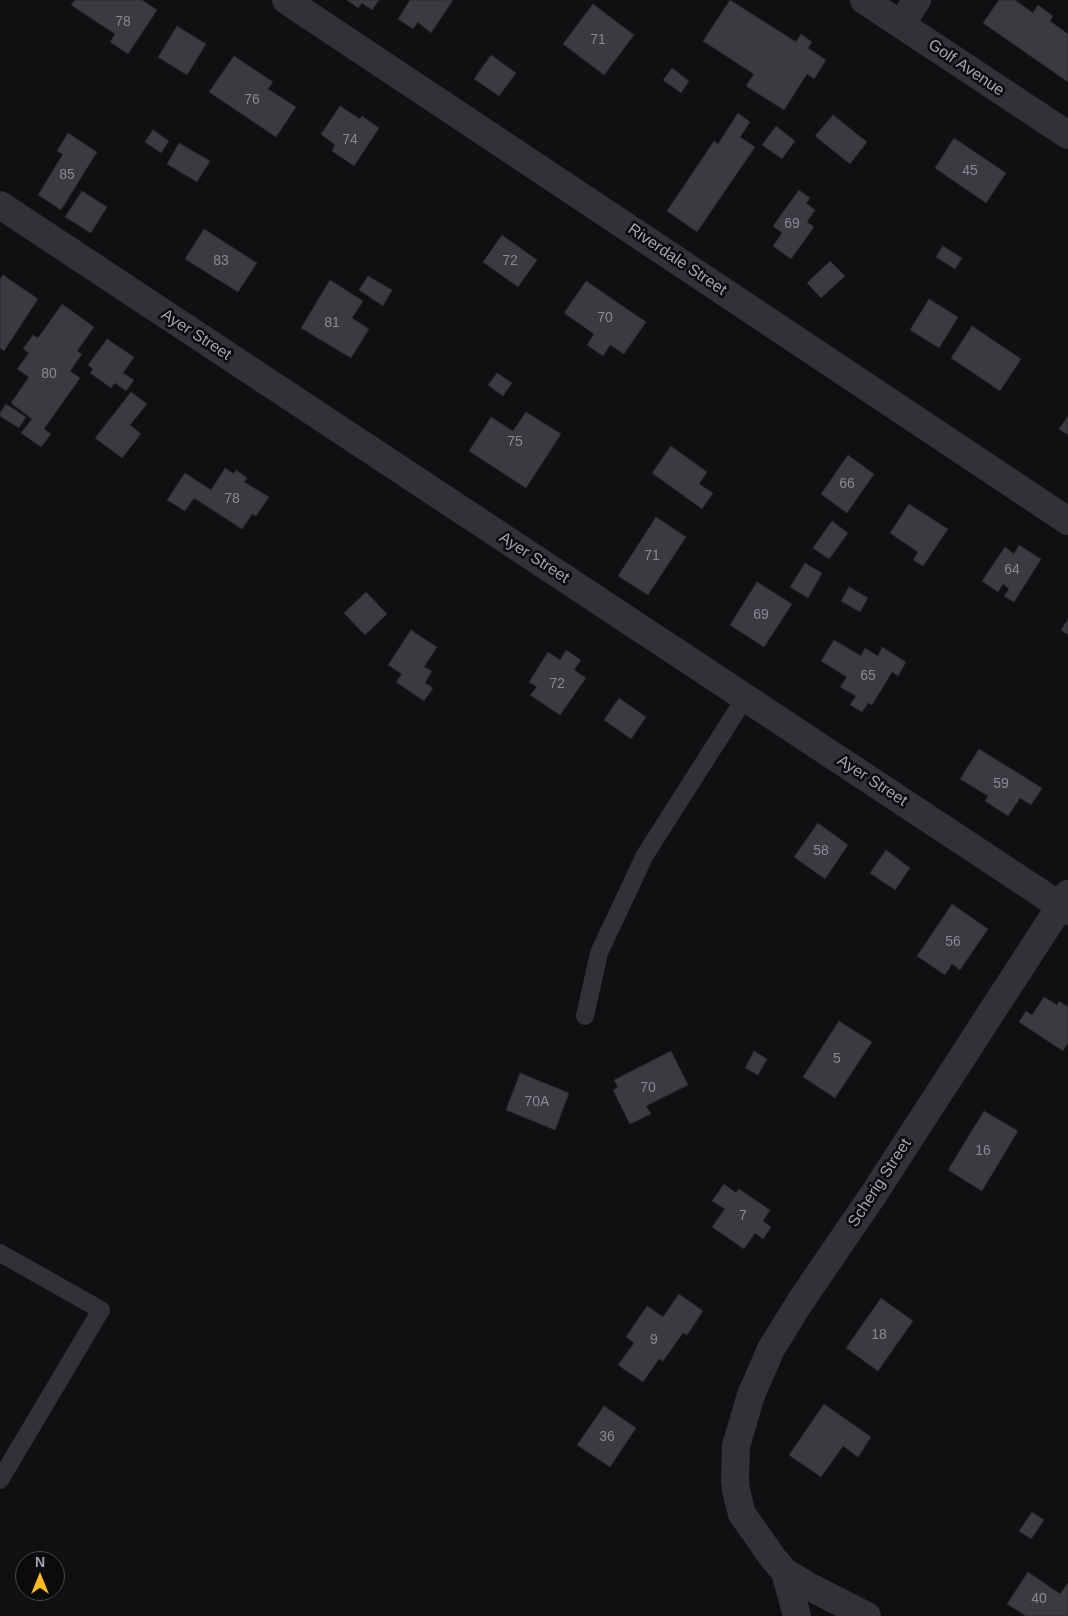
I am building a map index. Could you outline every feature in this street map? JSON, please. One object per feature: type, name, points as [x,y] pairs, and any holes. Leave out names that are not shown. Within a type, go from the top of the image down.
[{"type":"street","name":"Riverdale Street","points":[[286,0],[1068,521]]},
{"type":"street","name":"Golf Avenue","points":[[864,0],[1068,135]]},
{"type":"street","points":[[901,24],[917,0]]},
{"type":"street","name":"Ayer Street","points":[[0,205],[745,698],[1065,903]]},
{"type":"street","name":"Scherig Street","points":[[785,1572],[757,1537],[742,1514],[736,1490],[736,1446],[751,1395],[771,1349],[800,1302],[873,1195],[1065,903]]},
{"type":"street","points":[[785,1572],[797,1616]]},
{"type":"street","points":[[785,1572],[867,1616]]},
{"type":"lane","points":[[585,1016],[598,953],[645,855],[745,698]]},
{"type":"lane","points":[[0,1254],[101,1310],[0,1480]]},
{"type":"building","points":[[75,0],[142,0],[157,10],[128,54],[110,42],[115,34],[71,5]]},
{"type":"building","points":[[347,0],[379,0],[372,10],[362,3],[358,8]]},
{"type":"building","points":[[410,0],[453,0],[431,33],[418,22],[413,29],[398,19]]},
{"type":"building","points":[[730,0],[796,42],[801,34],[812,42],[808,48],[826,60],[814,79],[807,74],[784,110],[746,86],[754,74],[703,41]]},
{"type":"building","points":[[999,0],[1015,0],[1033,13],[1038,5],[1053,16],[1050,21],[1068,34],[1068,82],[983,23]]},
{"type":"building","points":[[593,4],[634,35],[604,75],[563,44]]},
{"type":"building","points":[[177,26],[206,44],[187,75],[158,57]]},
{"type":"building","points":[[491,55],[516,73],[499,96],[474,79]]},
{"type":"building","points":[[234,56],[273,82],[268,89],[296,107],[276,137],[209,92]]},
{"type":"building","points":[[672,68],[689,81],[681,93],[663,80]]},
{"type":"building","points":[[340,106],[360,119],[362,116],[379,128],[354,166],[332,151],[335,145],[321,134]]},
{"type":"building","points":[[738,113],[750,122],[740,137],[755,147],[697,232],[667,211],[714,141],[718,144]]},
{"type":"building","points":[[833,115],[867,142],[850,164],[815,136]]},
{"type":"building","points":[[776,126],[795,141],[782,159],[762,145]]},
{"type":"building","points":[[153,130],[169,141],[161,153],[145,142]]},
{"type":"building","points":[[68,133],[97,152],[61,210],[38,195],[63,154],[57,151]]},
{"type":"building","points":[[954,138],[1006,173],[986,203],[935,168]]},
{"type":"building","points":[[179,143],[210,161],[197,182],[167,164]]},
{"type":"building","points":[[799,190],[810,198],[806,203],[815,210],[807,222],[814,227],[791,259],[773,246],[782,233],[773,226]]},
{"type":"building","points":[[82,191],[107,207],[91,233],[65,217]]},
{"type":"building","points":[[204,229],[257,263],[238,292],[185,259]]},
{"type":"building","points":[[502,235],[537,260],[518,287],[483,262]]},
{"type":"building","points":[[943,246],[962,258],[955,269],[936,257]]},
{"type":"building","points":[[830,261],[845,276],[821,298],[807,283]]},
{"type":"building","points":[[3,275],[38,299],[4,351],[0,348],[0,279]]},
{"type":"building","points":[[368,276],[392,290],[383,306],[359,290]]},
{"type":"building","points":[[330,280],[363,301],[352,318],[369,329],[351,358],[301,328]]},
{"type":"building","points":[[586,281],[646,322],[624,354],[610,345],[603,356],[587,345],[594,334],[564,313]]},
{"type":"building","points":[[929,299],[958,317],[939,348],[910,330]]},
{"type":"building","points":[[62,304],[94,327],[77,351],[82,354],[70,371],[80,378],[44,429],[51,434],[41,447],[21,433],[32,419],[11,403],[29,377],[17,369],[29,353],[23,349],[33,335],[38,338]]},
{"type":"building","points":[[972,326],[1021,359],[1000,391],[951,358]]},
{"type":"building","points":[[107,339],[134,357],[123,373],[134,380],[126,391],[115,383],[111,388],[90,373],[93,369],[88,365]]},
{"type":"building","points":[[497,373],[512,383],[503,396],[488,385]]},
{"type":"building","points":[[131,392],[147,404],[130,425],[141,434],[122,458],[95,438]]},
{"type":"building","points":[[6,404],[26,417],[19,428],[0,416]]},
{"type":"building","points":[[526,412],[561,434],[526,488],[469,451],[491,417],[513,431]]},
{"type":"building","points":[[1068,416],[1068,435],[1059,429]]},
{"type":"building","points":[[671,446],[707,472],[699,484],[713,493],[702,509],[652,473]]},
{"type":"building","points":[[848,455],[874,474],[847,513],[821,494]]},
{"type":"building","points":[[225,468],[234,474],[236,470],[247,478],[244,482],[269,497],[256,516],[252,514],[242,529],[194,498],[185,511],[167,500],[185,473],[211,490]]},
{"type":"building","points":[[909,504],[948,529],[923,566],[913,560],[918,552],[890,533]]},
{"type":"building","points":[[656,517],[686,537],[648,595],[618,576]]},
{"type":"building","points":[[832,521],[848,533],[829,559],[813,548]]},
{"type":"building","points":[[1019,545],[1041,559],[1014,602],[1004,596],[1009,589],[1003,584],[998,592],[982,581],[1005,547],[1014,554]]},
{"type":"building","points":[[805,563],[822,573],[808,598],[790,587]]},
{"type":"building","points":[[757,582],[792,604],[764,647],[730,625]]},
{"type":"building","points":[[849,587],[868,598],[860,612],[841,601]]},
{"type":"building","points":[[366,592],[387,614],[365,635],[344,613]]},
{"type":"building","points":[[1068,619],[1068,635],[1061,630]]},
{"type":"building","points":[[411,630],[437,647],[424,667],[432,671],[425,683],[433,688],[424,701],[396,682],[402,674],[388,665]]},
{"type":"building","points":[[834,640],[861,656],[865,648],[878,656],[882,647],[906,662],[898,676],[892,672],[872,705],[868,703],[862,712],[850,705],[856,696],[840,687],[847,677],[821,661]]},
{"type":"building","points":[[566,650],[581,660],[574,670],[586,678],[560,715],[530,695],[537,687],[529,682],[548,652],[560,660]]},
{"type":"building","points":[[619,698],[646,717],[631,739],[604,720]]},
{"type":"building","points":[[979,749],[1042,788],[1031,805],[1020,798],[1008,816],[985,801],[988,796],[960,779]]},
{"type":"building","points":[[818,823],[848,845],[825,879],[794,857]]},
{"type":"building","points":[[886,850],[910,868],[895,890],[870,873]]},
{"type":"building","points":[[952,904],[988,929],[960,970],[952,964],[945,975],[917,956]]},
{"type":"building","points":[[1044,997],[1057,1005],[1059,1001],[1068,1007],[1068,1043],[1063,1051],[1019,1022],[1026,1011],[1032,1015]]},
{"type":"building","points":[[839,1021],[872,1042],[835,1098],[803,1077]]},
{"type":"building","points":[[671,1051],[688,1085],[646,1106],[651,1114],[630,1124],[613,1090],[618,1087],[614,1080]]},
{"type":"building","points":[[754,1051],[767,1059],[758,1075],[745,1068]]},
{"type":"building","points":[[520,1073],[569,1093],[555,1130],[506,1110]]},
{"type":"building","points":[[984,1111],[1018,1131],[982,1191],[948,1170]]},
{"type":"building","points":[[724,1184],[736,1193],[739,1189],[770,1210],[763,1221],[771,1227],[763,1239],[755,1233],[744,1249],[712,1227],[725,1209],[712,1201]]},
{"type":"building","points":[[679,1294],[703,1311],[687,1335],[683,1333],[663,1361],[659,1359],[643,1382],[618,1365],[634,1343],[626,1337],[647,1306],[663,1317]]},
{"type":"building","points":[[881,1298],[913,1321],[878,1371],[846,1348]]},
{"type":"building","points":[[824,1404],[871,1437],[858,1457],[843,1446],[821,1477],[789,1455]]},
{"type":"building","points":[[604,1406],[636,1428],[610,1467],[577,1445]]},
{"type":"building","points":[[1032,1512],[1044,1520],[1031,1539],[1019,1531]]},
{"type":"building","points":[[1028,1572],[1060,1594],[1068,1583],[1068,1616],[1026,1616],[1007,1604]]}]
